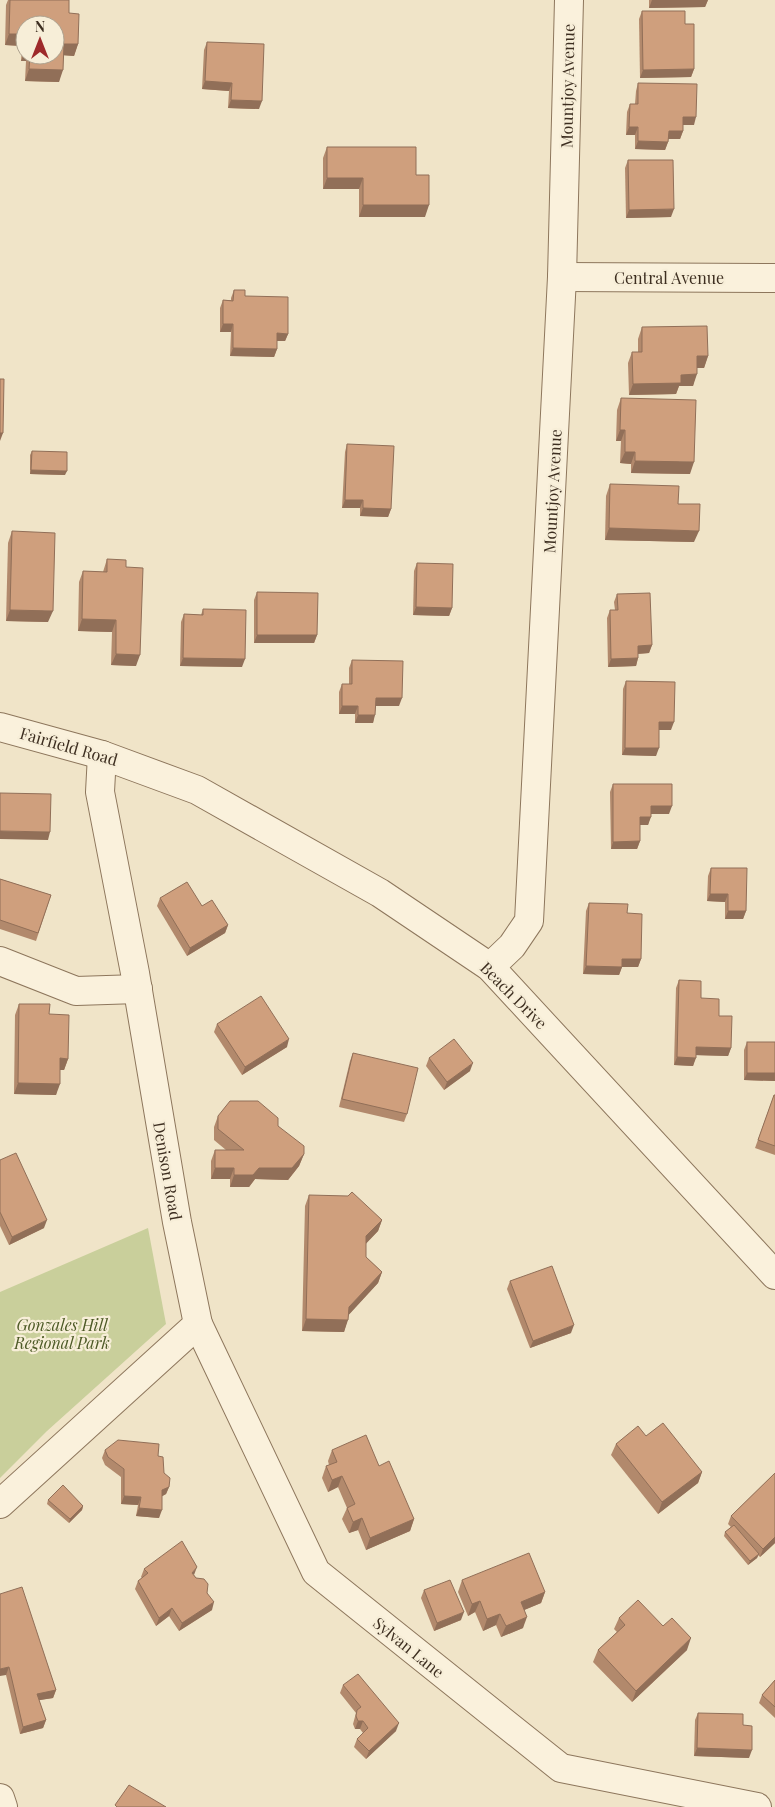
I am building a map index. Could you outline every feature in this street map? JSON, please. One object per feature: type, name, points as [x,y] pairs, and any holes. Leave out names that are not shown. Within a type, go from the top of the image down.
[{"type":"street","name":"Mountjoy Avenue","points":[[490,967],[512,946],[529,921],[562,277],[569,0]]},
{"type":"street","name":"Central Avenue","points":[[562,277],[775,278]]},
{"type":"street","name":"Fairfield Road","points":[[0,727],[102,755],[138,767]]},
{"type":"street","name":"Denison Road","points":[[102,755],[100,792],[138,989],[177,1222],[198,1324]]},
{"type":"street","name":"Beach Drive","points":[[138,767],[197,790],[371,888],[490,967],[775,1275]]},
{"type":"street","points":[[0,961],[76,991],[138,989]]},
{"type":"street","points":[[0,1504],[198,1324]]},
{"type":"street","name":"Sylvan Lane","points":[[198,1324],[316,1572],[561,1768],[757,1807]]},
{"type":"street","points":[[0,1798],[3,1807]]},
{"type":"green space","name":"Gonzales Hill Regional Park","points":[[148,1228],[166,1324],[47,1431],[0,1478],[0,1292]]},
{"type":"building","points":[[10,0],[69,0],[69,13],[79,14],[78,44],[65,44],[65,15],[15,15],[15,34],[9,34]]},
{"type":"building","points":[[642,11],[685,11],[685,24],[694,24],[694,69],[643,70]]},
{"type":"building","points":[[207,42],[264,44],[262,101],[231,100],[232,83],[205,81]]},
{"type":"building","points":[[29,65],[63,65],[63,70],[29,69]]},
{"type":"building","points":[[638,83],[697,84],[696,117],[683,117],[683,131],[669,131],[668,142],[638,141],[638,127],[629,127],[630,104],[638,104]]},
{"type":"building","points":[[327,147],[416,147],[416,175],[429,175],[429,205],[363,205],[363,178],[327,178]]},
{"type":"building","points":[[628,160],[673,160],[674,209],[629,210]]},
{"type":"building","points":[[234,290],[245,290],[245,296],[288,297],[288,334],[277,333],[277,349],[233,348],[233,324],[223,324],[223,300],[233,301]]},
{"type":"building","points":[[707,326],[708,356],[697,356],[697,374],[681,375],[681,383],[633,384],[632,352],[642,352],[642,327]]},
{"type":"building","points":[[0,379],[4,379],[3,433],[0,433]]},
{"type":"building","points":[[621,398],[696,400],[694,462],[635,461],[635,452],[625,452],[625,430],[620,430]]},
{"type":"building","points":[[347,444],[394,446],[391,509],[363,508],[363,500],[345,500]]},
{"type":"building","points":[[32,451],[67,452],[67,471],[31,470]]},
{"type":"building","points":[[610,484],[679,486],[678,504],[700,504],[699,531],[609,528]]},
{"type":"building","points":[[12,531],[55,533],[53,611],[10,610]]},
{"type":"building","points":[[107,559],[126,560],[126,567],[143,568],[140,655],[116,654],[116,620],[82,619],[83,571],[107,572]]},
{"type":"building","points":[[417,563],[453,564],[452,608],[416,607]]},
{"type":"building","points":[[257,592],[318,593],[317,635],[257,635]]},
{"type":"building","points":[[650,593],[652,645],[638,646],[638,658],[611,659],[610,610],[618,610],[617,594]]},
{"type":"building","points":[[203,609],[246,610],[245,659],[183,658],[184,614],[203,615]]},
{"type":"building","points":[[352,660],[403,661],[402,698],[376,698],[375,715],[358,715],[358,706],[342,706],[342,684],[352,684]]},
{"type":"building","points":[[626,681],[675,682],[674,722],[659,722],[659,748],[625,748]]},
{"type":"building","points":[[613,784],[672,784],[672,806],[651,806],[651,817],[640,817],[640,841],[613,842]]},
{"type":"building","points":[[0,793],[51,794],[50,832],[0,831]]},
{"type":"building","points":[[711,868],[747,868],[746,911],[728,911],[728,894],[710,894]]},
{"type":"building","points":[[0,879],[51,895],[38,933],[0,920]]},
{"type":"building","points":[[187,882],[202,906],[212,900],[228,925],[190,948],[160,898]]},
{"type":"building","points":[[589,903],[628,904],[627,913],[642,914],[641,959],[622,959],[622,967],[586,966]]},
{"type":"building","points":[[679,980],[701,981],[701,998],[719,999],[719,1016],[732,1016],[731,1048],[696,1047],[696,1058],[677,1057]]},
{"type":"building","points":[[261,996],[289,1039],[245,1067],[217,1024]]},
{"type":"building","points":[[19,1004],[50,1004],[49,1014],[69,1015],[68,1059],[60,1058],[60,1084],[18,1083]]},
{"type":"building","points":[[454,1039],[473,1063],[447,1082],[429,1058]]},
{"type":"building","points":[[747,1042],[775,1042],[775,1073],[747,1073]]},
{"type":"building","points":[[353,1053],[418,1068],[407,1114],[342,1099]]},
{"type":"building","points":[[775,1095],[775,1146],[758,1140]]},
{"type":"building","points":[[230,1101],[258,1101],[278,1118],[278,1126],[304,1146],[304,1154],[292,1168],[259,1168],[253,1175],[234,1175],[234,1168],[215,1168],[215,1150],[244,1150],[218,1129],[218,1116]]},
{"type":"building","points":[[16,1153],[47,1220],[12,1237],[0,1212],[0,1160]]},
{"type":"building","points":[[352,1192],[382,1220],[366,1236],[366,1257],[382,1272],[349,1307],[348,1320],[306,1319],[309,1195],[348,1196]]},
{"type":"building","points":[[552,1266],[574,1325],[533,1341],[510,1281]]},
{"type":"building","points":[[663,1423],[702,1472],[662,1502],[616,1444],[638,1426],[646,1436]]},
{"type":"building","points":[[366,1435],[379,1466],[389,1461],[414,1519],[370,1538],[362,1518],[353,1522],[347,1508],[355,1504],[342,1476],[332,1480],[326,1466],[337,1462],[332,1450]]},
{"type":"building","points":[[118,1440],[159,1444],[158,1456],[163,1457],[164,1473],[170,1478],[169,1487],[162,1490],[162,1510],[139,1508],[141,1497],[124,1496],[124,1469],[108,1457],[105,1450]]},
{"type":"building","points":[[775,1473],[775,1537],[763,1549],[731,1516]]},
{"type":"building","points":[[63,1485],[83,1506],[70,1519],[48,1500]]},
{"type":"building","points":[[734,1525],[759,1554],[750,1561],[725,1532]]},
{"type":"building","points":[[182,1541],[197,1567],[192,1573],[196,1578],[204,1579],[208,1584],[207,1593],[214,1602],[182,1623],[172,1608],[159,1618],[138,1581],[148,1573],[144,1569]]},
{"type":"building","points":[[529,1553],[545,1592],[521,1602],[527,1617],[506,1626],[500,1614],[487,1619],[480,1601],[472,1604],[462,1580]]},
{"type":"building","points":[[450,1580],[464,1612],[437,1623],[424,1590]]},
{"type":"building","points":[[22,1587],[56,1690],[37,1694],[46,1720],[23,1727],[9,1667],[0,1669],[0,1594]]},
{"type":"building","points":[[638,1600],[663,1626],[672,1618],[691,1638],[636,1691],[598,1650],[625,1625],[619,1618]]},
{"type":"building","points":[[358,1674],[399,1723],[369,1751],[357,1739],[368,1728],[363,1721],[358,1721],[356,1716],[357,1710],[361,1707],[343,1685]]},
{"type":"building","points":[[775,1680],[775,1707],[762,1695]]},
{"type":"building","points":[[698,1713],[743,1714],[743,1725],[752,1726],[752,1750],[697,1748]]},
{"type":"building","points":[[129,1785],[166,1807],[117,1807],[115,1805]]}]
